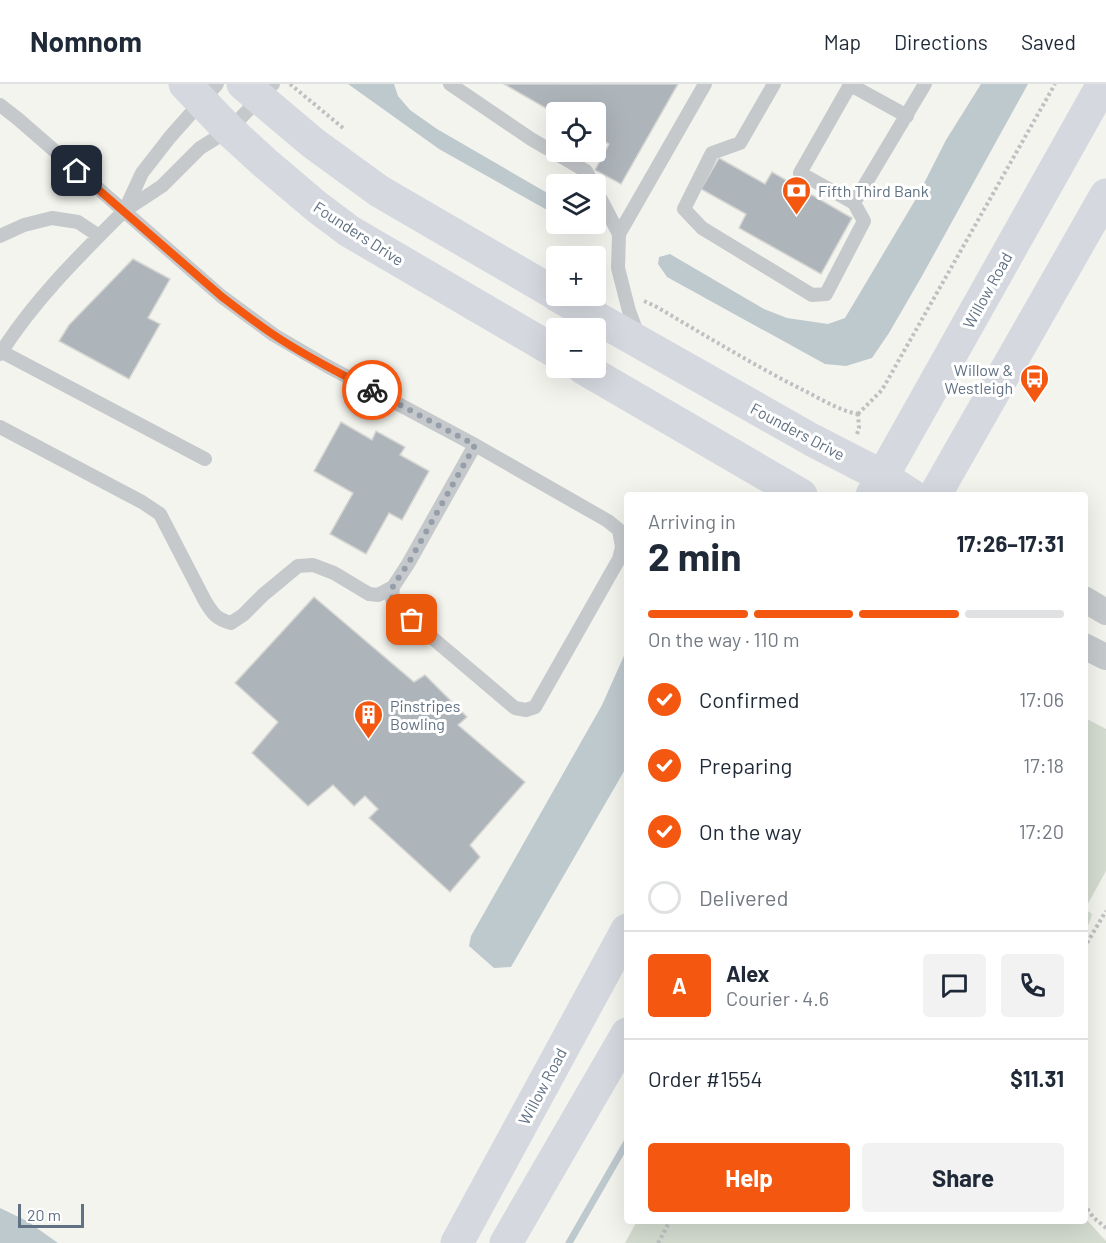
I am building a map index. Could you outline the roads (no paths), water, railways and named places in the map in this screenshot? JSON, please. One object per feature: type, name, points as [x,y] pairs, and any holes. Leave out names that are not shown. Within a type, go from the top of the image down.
[{"type":"main road","name":"Willow Road","points":[[877,485],[1102,84]]},
{"type":"main road","name":"Founders Drive","points":[[258,89],[313,143],[379,191],[546,289]]},
{"type":"main road","name":"Founders Drive","points":[[200,90],[229,130],[316,207],[350,231],[546,346]]},
{"type":"main road","points":[[937,492],[1106,195]]},
{"type":"main road","name":"Founders Drive","points":[[576,306],[812,440],[877,485],[900,492]]},
{"type":"main road","points":[[600,378],[796,492]]},
{"type":"main road","name":"Willow Road","points":[[457,1243],[624,936]]},
{"type":"main road","points":[[506,1243],[624,1039]]},
{"type":"street","points":[[1088,601],[1106,612]]},
{"type":"street","points":[[1088,648],[1106,657]]},
{"type":"lane","points":[[450,84],[588,174]]},
{"type":"lane","points":[[642,345],[629,311],[618,268],[619,234],[705,84]]},
{"type":"lane","points":[[774,84],[740,143],[712,153],[684,209],[702,228],[812,295],[826,294],[864,221],[854,203],[800,173],[850,84],[907,116]]},
{"type":"lane","points":[[854,203],[926,84]]},
{"type":"lane","points":[[205,459],[1,353],[22,321],[75,259],[124,211],[162,186],[200,147],[229,130],[258,89]]},
{"type":"lane","points":[[124,211],[142,173],[170,137],[200,90]]},
{"type":"lane","points":[[0,105],[221,296],[274,335],[475,445],[608,521],[619,530],[622,547],[619,559],[535,707],[526,710],[515,708],[397,608],[392,599],[393,586]]},
{"type":"lane","points":[[606,209],[619,234]]},
{"type":"lane","points":[[0,236],[24,225],[52,218],[78,222],[99,236]]},
{"type":"lane","points":[[0,427],[142,502],[160,514],[205,602],[221,621],[231,622],[243,615],[298,566],[313,566],[334,573],[369,594],[378,595],[393,586],[408,564],[475,445]]},
{"type":"waterway","points":[[569,1243],[624,1147]]},
{"type":"place","name":"Fifth Third Bank","points":[[797,216]]},
{"type":"place","name":"Willow & Westleigh","points":[[1034,404]]},
{"type":"place","name":"Pinstripes Bowling","points":[[369,740]]}]
